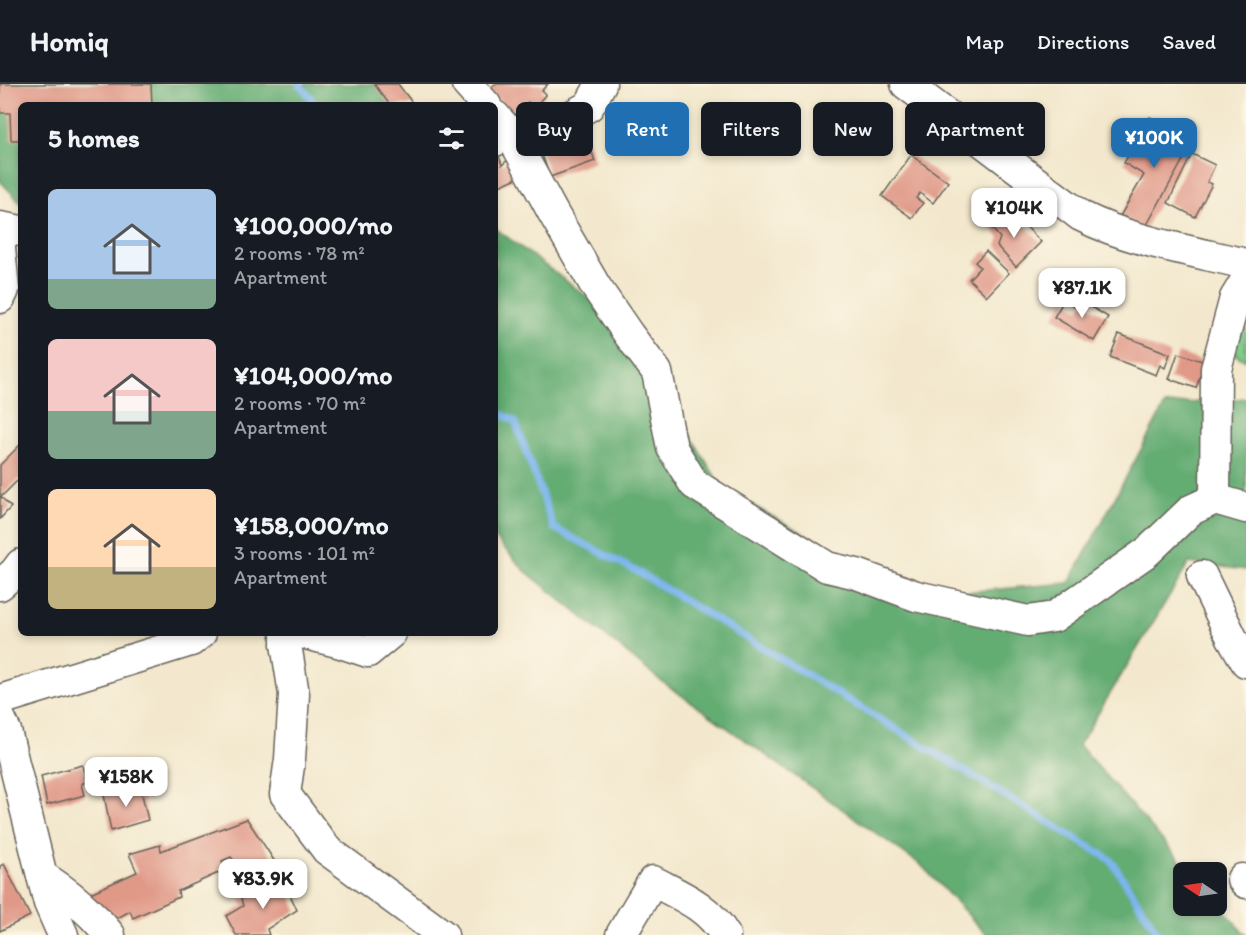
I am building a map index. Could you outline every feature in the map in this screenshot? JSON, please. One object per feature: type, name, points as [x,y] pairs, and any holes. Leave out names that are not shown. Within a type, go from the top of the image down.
[{"type":"street","points":[[467,84],[483,102]]},
{"type":"street","points":[[601,84],[590,106],[561,122],[500,130],[544,194],[596,287],[657,372],[672,448],[694,484],[827,567],[857,574],[916,596],[1028,621],[1054,617],[1148,552],[1191,510],[1215,499],[1246,508]]},
{"type":"street","points":[[906,84],[1088,219],[1132,236],[1246,264]]},
{"type":"street","points":[[0,227],[18,230]]},
{"type":"street","points":[[0,247],[4,290],[0,298]]},
{"type":"street","points":[[1215,499],[1216,369],[1235,298],[1246,280]]},
{"type":"street","points":[[0,585],[18,568]]},
{"type":"street","points":[[1202,576],[1246,662]]},
{"type":"street","points":[[0,700],[191,641],[197,636]]},
{"type":"street","points":[[286,636],[294,694],[290,759],[285,794],[327,850],[443,935]]},
{"type":"street","points":[[314,636],[368,652],[387,636]]},
{"type":"street","points":[[0,718],[6,731],[49,903],[63,935]]},
{"type":"street","points":[[42,876],[66,891],[110,935]]},
{"type":"street","points":[[621,935],[653,881],[699,905],[721,927],[725,935]]},
{"type":"green space","points":[[0,84],[382,84],[393,102],[18,102],[18,200],[0,181]]},
{"type":"green space","points":[[498,230],[622,323],[722,488],[916,596],[1069,583],[1165,405],[1246,398],[1246,570],[1189,563],[1079,745],[1181,862],[1173,862],[1173,916],[1227,916],[1227,913],[1246,935],[987,935],[921,865],[661,681],[524,570],[498,541]]},
{"type":"green space","points":[[1246,298],[1246,361],[1236,355],[1234,341]]},
{"type":"building","points":[[0,84],[151,84],[152,102],[18,102],[18,140],[11,140],[10,113],[0,113]]},
{"type":"building","points":[[374,84],[398,84],[412,102],[388,102]]},
{"type":"building","points":[[495,84],[548,84],[542,90],[546,94],[539,102],[516,102],[515,115],[489,91]]},
{"type":"building","points":[[1150,117],[1193,142],[1144,230],[1120,216],[1144,175],[1124,163]]},
{"type":"building","points":[[1192,154],[1215,165],[1207,182],[1212,184],[1195,217],[1168,203]]},
{"type":"building","points":[[593,155],[595,161],[550,177],[543,156]]},
{"type":"building","points":[[498,156],[502,165],[509,159],[517,178],[498,187]]},
{"type":"building","points":[[910,156],[948,182],[933,203],[920,193],[916,198],[923,203],[912,218],[882,196]]},
{"type":"building","points":[[1005,211],[1015,224],[1022,222],[1041,242],[1016,267],[997,246],[1000,238],[989,225]]},
{"type":"building","points":[[986,251],[1009,273],[987,296],[969,279],[980,267],[975,262]]},
{"type":"building","points":[[1064,300],[1079,309],[1083,302],[1108,317],[1094,341],[1054,317]]},
{"type":"building","points":[[1119,334],[1170,354],[1165,368],[1160,365],[1156,375],[1110,357]]},
{"type":"building","points":[[1178,353],[1205,362],[1196,388],[1169,379]]},
{"type":"building","points":[[18,447],[18,480],[2,496],[0,493],[0,465]]},
{"type":"building","points":[[0,496],[11,507],[0,519]]},
{"type":"building","points":[[83,765],[87,782],[82,784],[85,795],[47,805],[41,776]]},
{"type":"building","points":[[140,786],[148,820],[111,831],[104,795]]},
{"type":"building","points":[[247,819],[279,868],[264,875],[257,867],[242,872],[231,857],[222,861],[225,870],[178,891],[179,897],[133,918],[130,911],[114,920],[88,894],[137,872],[129,854],[160,845],[161,851]]},
{"type":"building","points":[[4,864],[30,916],[0,931],[0,866]]},
{"type":"building","points":[[282,877],[297,910],[267,929],[269,935],[236,935],[226,916],[243,906],[241,899]]},
{"type":"waterway","points":[[299,84],[312,102]]},
{"type":"waterway","points":[[498,412],[515,421],[554,528],[638,572],[1111,860],[1159,935]]}]
